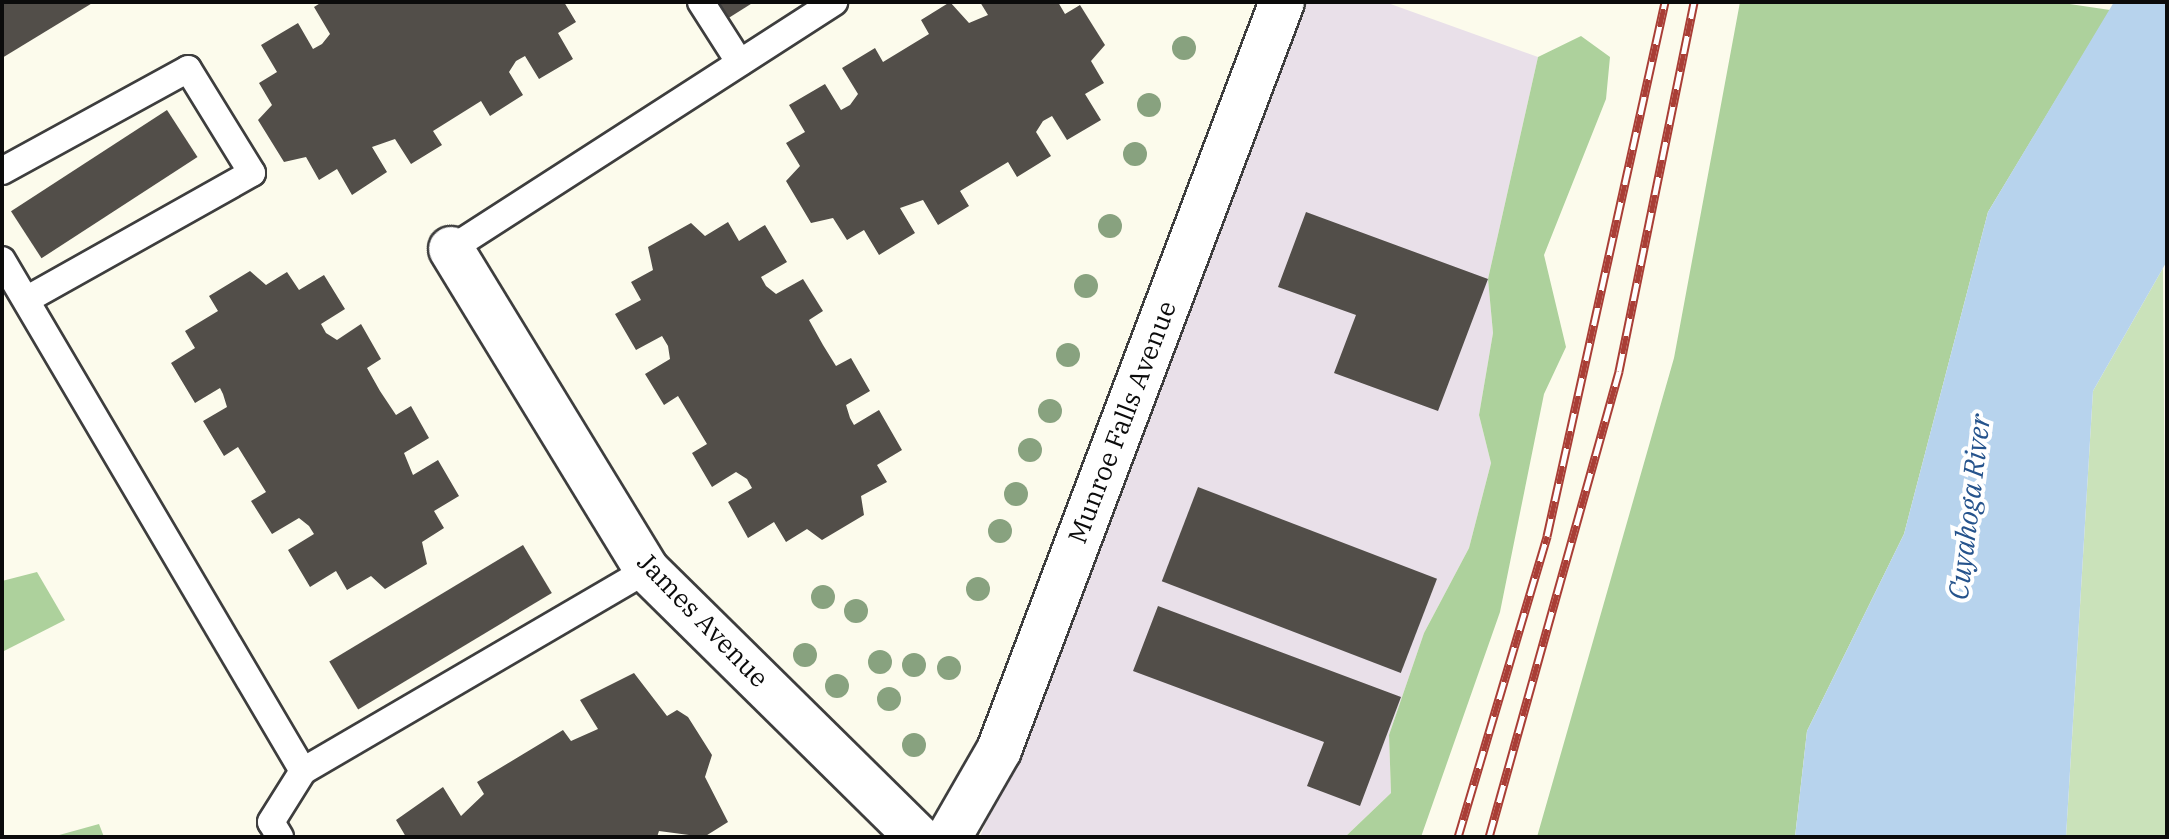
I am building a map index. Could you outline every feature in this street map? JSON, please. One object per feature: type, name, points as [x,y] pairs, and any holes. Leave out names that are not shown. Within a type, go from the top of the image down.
[{"type":"street","name":"Munroe Falls Avenue","points":[[949,837],[999,750],[1282,2]]},
{"type":"street","name":"James Avenue","points":[[451,249],[647,570],[918,837]]},
{"type":"lane","points":[[701,2],[740,63]]},
{"type":"lane","points":[[451,249],[834,2]]},
{"type":"lane","points":[[2,171],[188,69],[252,173],[26,300]]},
{"type":"lane","points":[[2,260],[303,771]]},
{"type":"lane","points":[[280,837],[271,822],[303,771],[647,570]]},
{"type":"shaded area","points":[[1307,2],[1385,2],[1538,57],[1488,279],[1493,333],[1479,415],[1491,463],[1469,548],[1424,633],[1389,735],[1391,793],[1345,837],[980,837]]},
{"type":"green space","points":[[1740,2],[2056,2],[2110,10],[1988,212],[1904,534],[1807,731],[1795,837],[1537,837],[1674,358]]},
{"type":"green space","points":[[1581,36],[1610,57],[1606,99],[1544,255],[1566,347],[1544,394],[1500,612],[1421,837],[1345,837],[1391,793],[1389,735],[1424,633],[1469,548],[1491,463],[1479,415],[1493,333],[1488,279],[1538,57]]},
{"type":"green space","points":[[2163,268],[2167,837],[2066,837],[2093,391]]},
{"type":"green space","points":[[37,572],[65,620],[2,652],[2,581]]},
{"type":"green space","points":[[99,824],[104,837],[52,837]]},
{"type":"water","name":"Cuyahoga River","points":[[2114,2],[2167,2],[2167,261],[2093,391],[2066,837],[1795,837],[1807,731],[1904,534],[1988,212]]},
{"type":"building","points":[[2,2],[94,2],[2,58]]},
{"type":"building","points":[[322,2],[564,2],[576,22],[558,33],[573,59],[539,79],[525,56],[516,61],[509,72],[523,95],[490,116],[481,101],[433,131],[442,145],[411,164],[395,139],[372,147],[387,172],[352,195],[337,169],[319,180],[306,157],[284,162],[258,120],[272,105],[259,83],[277,72],[261,45],[298,23],[313,49],[322,44],[330,34],[314,7]]},
{"type":"building","points":[[716,2],[754,2],[727,19]]},
{"type":"building","points":[[950,2],[969,23],[988,15],[980,2],[1058,2],[1065,14],[1080,5],[1105,45],[1091,61],[1104,83],[1085,94],[1101,120],[1067,140],[1052,116],[1043,121],[1036,132],[1051,156],[1017,177],[1008,162],[960,191],[969,206],[938,225],[923,200],[900,208],[915,233],[879,255],[864,230],[847,240],[833,218],[811,223],[786,181],[800,166],[786,143],[805,132],[789,105],[825,84],[841,110],[850,105],[858,94],[842,68],[875,48],[883,62],[929,34],[921,20]]},
{"type":"building","points":[[167,110],[197,157],[42,258],[11,211]]},
{"type":"building","points":[[1306,212],[1488,279],[1438,411],[1334,373],[1356,315],[1278,287]]},
{"type":"building","points":[[728,222],[739,241],[765,225],[787,262],[761,277],[766,286],[776,294],[803,279],[823,311],[809,320],[823,345],[836,366],[851,358],[870,391],[846,405],[854,425],[879,410],[902,450],[877,465],[887,482],[861,496],[864,515],[822,540],[807,529],[786,542],[774,522],[748,538],[728,502],[752,488],[747,479],[736,472],[712,487],[692,453],[707,444],[678,396],[664,405],[645,374],[670,359],[668,346],[662,336],[636,350],[615,314],[641,300],[631,282],[653,270],[648,247],[691,223],[705,236]]},
{"type":"building","points":[[250,271],[266,285],[287,272],[299,290],[324,275],[345,309],[321,324],[326,333],[337,340],[361,324],[381,359],[367,368],[380,391],[396,415],[411,406],[429,438],[404,453],[413,475],[438,460],[459,496],[434,511],[444,528],[422,542],[427,564],[385,589],[371,576],[347,590],[336,571],[310,587],[288,550],[314,534],[299,518],[272,534],[251,501],[266,492],[238,447],[224,456],[203,421],[227,407],[220,388],[195,403],[171,363],[195,348],[185,331],[218,311],[209,296]]},
{"type":"building","points":[[1198,487],[1437,579],[1401,673],[1162,581]]},
{"type":"building","points":[[523,545],[552,593],[358,709],[329,661]]},
{"type":"building","points":[[1158,606],[1401,697],[1360,806],[1307,786],[1324,742],[1133,671]]},
{"type":"building","points":[[634,673],[667,716],[677,710],[688,717],[712,755],[705,777],[728,822],[704,837],[659,831],[657,837],[406,837],[396,820],[443,787],[461,816],[484,794],[477,782],[563,730],[571,741],[598,729],[580,700]]},
{"type":"railway","points":[[1458,837],[1547,536],[1665,2]]},
{"type":"railway","points":[[1489,837],[1619,371],[1694,2]]}]
